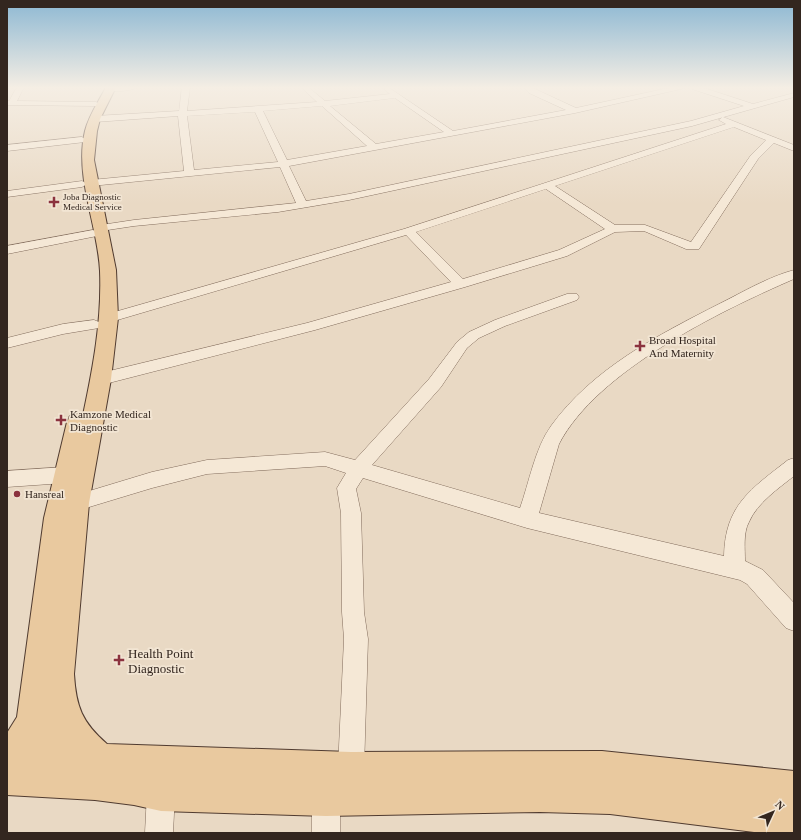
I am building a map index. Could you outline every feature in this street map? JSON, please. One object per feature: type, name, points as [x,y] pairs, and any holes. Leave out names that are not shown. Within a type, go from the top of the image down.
[{"type":"main road","points":[[87,126],[84,148],[87,184],[97,231],[96,272],[102,321],[101,379],[76,503],[58,674],[58,693],[66,719],[85,748],[101,761]]},
{"type":"main road","points":[[84,148],[93,126]]},
{"type":"main road","points":[[22,768],[35,742],[33,723],[56,518],[102,321]]},
{"type":"main road","points":[[22,768],[50,746],[66,719]]},
{"type":"main road","points":[[22,768],[101,761],[351,769],[602,768],[794,789]]},
{"type":"main road","points":[[22,768],[161,793],[326,798],[540,794],[610,796],[773,816],[794,817]]},
{"type":"street","points":[[183,126],[188,173]]},
{"type":"street","points":[[266,126],[303,205]]},
{"type":"street","points":[[351,126],[375,148]]},
{"type":"street","points":[[441,126],[452,134]]},
{"type":"street","points":[[7,194],[188,173],[283,164],[494,126]]},
{"type":"street","points":[[7,250],[134,223],[303,205],[349,197],[620,139],[673,126]]},
{"type":"street","points":[[7,343],[102,321],[408,231],[548,186],[720,126]]},
{"type":"street","points":[[737,126],[794,148]]},
{"type":"street","points":[[101,379],[310,327],[460,284],[563,253],[613,229],[645,228],[690,246],[695,246],[754,157],[772,140]]},
{"type":"street","points":[[7,148],[84,148]]},
{"type":"street","points":[[548,186],[613,229]]},
{"type":"street","points":[[408,231],[460,284]]},
{"type":"street","points":[[526,519],[550,444],[557,431],[581,402],[608,377],[665,338],[752,292],[794,274]]},
{"type":"street","points":[[351,769],[356,639],[353,612],[351,513],[346,488],[359,468],[435,383],[462,345],[474,335],[500,323],[572,297]]},
{"type":"street","points":[[76,503],[152,480],[207,467],[325,459],[526,519],[744,571],[755,577],[794,620]]},
{"type":"street","points":[[735,569],[734,545],[739,521],[753,501],[794,465]]},
{"type":"street","points":[[7,479],[65,475]]},
{"type":"street","points":[[159,833],[161,793]]},
{"type":"street","points":[[326,798],[326,833]]},
{"type":"place","name":"Joba Diagnostic Medical Service","points":[[54,202]]},
{"type":"place","name":"Broad Hospital And Maternity","points":[[640,346]]},
{"type":"place","name":"Kamzone Medical Diagnostic","points":[[61,420]]},
{"type":"place","name":"Hansreal","points":[[17,494]]},
{"type":"place","name":"Health Point Diagnostic","points":[[119,660]]}]
